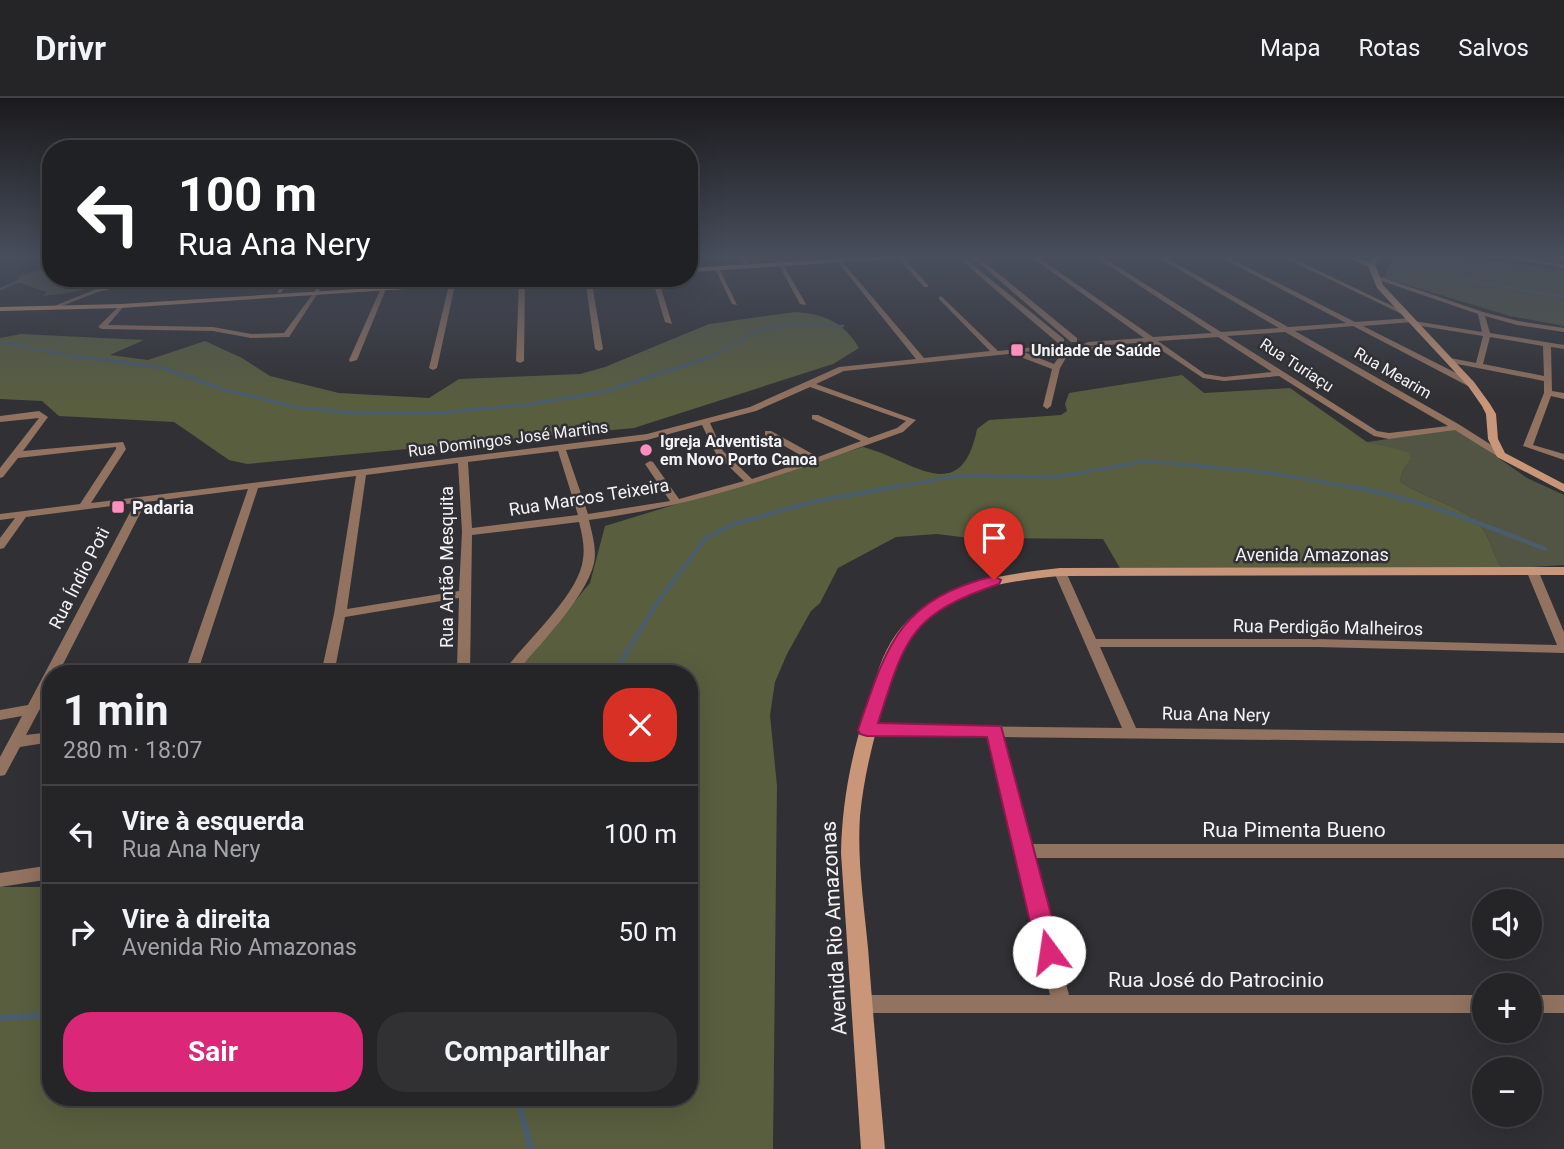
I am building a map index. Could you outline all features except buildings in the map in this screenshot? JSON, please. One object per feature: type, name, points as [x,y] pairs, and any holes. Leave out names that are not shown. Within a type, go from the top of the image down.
[{"type":"street","points":[[0,307],[72,305]]},
{"type":"street","points":[[0,307],[134,305]]},
{"type":"street","points":[[121,306],[102,327],[202,328],[251,336],[286,335],[306,305]]},
{"type":"street","points":[[353,360],[376,305]]},
{"type":"street","points":[[433,368],[447,305]]},
{"type":"street","points":[[520,361],[522,305]]},
{"type":"street","points":[[592,305],[599,349]]},
{"type":"street","points":[[664,305],[669,322]]},
{"type":"street","points":[[876,305],[922,360]]},
{"type":"street","points":[[948,305],[996,354]]},
{"type":"street","points":[[1013,305],[1060,348],[1082,355],[1091,352],[1091,346]]},
{"type":"street","points":[[1032,305],[1074,340],[1091,346],[1411,319]]},
{"type":"street","points":[[1102,305],[1199,374],[1216,379],[1282,373]]},
{"type":"street","name":"Rua Turiaçu","points":[[1174,305],[1378,434],[1389,436],[1457,427]]},
{"type":"street","name":"Rua Mearim","points":[[1246,305],[1501,455]]},
{"type":"street","points":[[1316,305],[1471,384]]},
{"type":"street","points":[[1383,305],[1411,319],[1564,347]]},
{"type":"street","points":[[1399,305],[1471,384],[1489,410],[1493,439],[1501,455],[1564,489]]},
{"type":"street","points":[[1459,305],[1517,323],[1564,330]]},
{"type":"street","points":[[1477,311],[1487,335],[1479,365]]},
{"type":"street","points":[[1047,406],[1060,348],[1074,340]]},
{"type":"street","points":[[1547,345],[1548,393],[1528,446],[1564,457]]},
{"type":"street","name":"Rua Domingos José Martins","points":[[0,517],[562,450],[647,437],[753,409],[842,369],[1060,348]]},
{"type":"street","points":[[1013,353],[1056,368]]},
{"type":"street","points":[[1450,360],[1548,379]]},
{"type":"street","name":"Rua Marcos Teixeira","points":[[467,532],[676,502],[817,460],[900,430],[912,420],[810,384]]},
{"type":"street","points":[[1548,393],[1564,396]]},
{"type":"street","points":[[0,419],[44,416],[0,475]]},
{"type":"street","points":[[815,417],[868,441]]},
{"type":"street","points":[[706,423],[719,452],[750,482]]},
{"type":"street","points":[[768,433],[817,460]]},
{"type":"street","points":[[16,455],[120,444],[121,449],[83,507]]},
{"type":"street","points":[[515,665],[579,585],[587,567],[588,549],[582,517],[562,450]]},
{"type":"street","name":"Rua Antão Mesquita","points":[[463,461],[467,532],[463,665]]},
{"type":"street","points":[[650,464],[676,502]]},
{"type":"street","points":[[329,665],[340,614],[361,473]]},
{"type":"street","points":[[193,665],[254,486]]},
{"type":"street","name":"Rua Índio Poti","points":[[56,665],[142,500]]},
{"type":"street","points":[[0,546],[23,514]]},
{"type":"street","name":"Rua Perdigão Malheiros","points":[[1091,643],[1316,643],[1564,648],[1532,570]]},
{"type":"street","name":"Avenida Amazonas","points":[[1060,572],[1564,571]]},
{"type":"street","points":[[1060,572],[1131,732]]},
{"type":"street","name":"Avenida Rio Amazonas","points":[[873,1149],[850,853],[850,820],[867,730],[898,643],[923,614],[954,594],[994,580],[1060,572]]},
{"type":"street","points":[[340,614],[465,593]]},
{"type":"street","name":"Rua Índio Poti","points":[[0,771],[42,692]]},
{"type":"street","points":[[0,715],[33,709]]},
{"type":"street","name":"Rua Ana Nery","points":[[867,730],[1564,738]]},
{"type":"street","points":[[994,731],[1061,1002]]},
{"type":"street","points":[[16,742],[42,738]]},
{"type":"street","name":"Rua Pimenta Bueno","points":[[1024,851],[1564,850]]},
{"type":"street","points":[[0,880],[42,873]]},
{"type":"street","name":"Rua José do Patrocinio","points":[[863,1004],[1472,1004]]},
{"type":"street","points":[[1542,1004],[1564,1004]]},
{"type":"green space","points":[[1474,305],[1564,305],[1564,326],[1510,316]]},
{"type":"green space","points":[[795,312],[832,321],[847,332],[859,348],[833,364],[634,428],[247,464],[229,460],[174,422],[59,416],[42,401],[0,399],[0,338],[21,334],[144,340],[110,355],[148,360],[205,341],[242,358],[270,376],[339,393],[429,398],[459,379],[580,374],[605,367],[709,324]]},
{"type":"green space","points":[[1182,375],[1204,393],[1290,388],[1367,442],[1408,452],[1411,459],[1403,470],[1400,481],[1459,510],[1477,522],[1485,532],[1503,569],[1120,568],[1103,539],[969,538],[937,534],[896,537],[838,568],[820,603],[811,611],[787,654],[775,682],[770,715],[777,786],[773,1149],[0,1149],[0,887],[42,887],[42,1106],[698,1106],[698,665],[522,665],[590,583],[605,526],[863,447],[932,473],[947,473],[959,468],[969,454],[977,429],[989,420],[1061,415],[1067,411],[1065,404],[1069,393]]},
{"type":"green space","points":[[1457,429],[1527,478],[1564,495],[1564,565],[1503,569],[1485,532],[1477,522],[1459,510],[1400,481],[1403,470],[1411,459],[1367,442]]},
{"type":"waterway","points":[[710,357],[759,330],[778,326],[843,326]]},
{"type":"waterway","points":[[0,342],[82,358]]},
{"type":"waterway","points":[[73,356],[164,368],[222,389],[296,407],[355,413],[437,413],[525,405],[603,392],[710,357]]},
{"type":"waterway","points":[[890,488],[956,476],[1056,477],[1147,461],[1264,472],[1353,487]]},
{"type":"waterway","points":[[624,656],[659,600],[706,538],[733,524],[812,502],[900,486]]},
{"type":"waterway","points":[[1347,486],[1353,487]]},
{"type":"waterway","points":[[1353,487],[1358,488]]},
{"type":"waterway","points":[[1353,487],[1423,504],[1545,549]]},
{"type":"waterway","points":[[619,665],[626,654]]},
{"type":"waterway","points":[[0,1018],[42,1016]]},
{"type":"waterway","points":[[519,1106],[531,1149]]},
{"type":"place","name":"Unidade de Saúde","points":[[1017,350]]},
{"type":"place","name":"Igreja Adventista em Novo Porto Canoa","points":[[646,450]]},
{"type":"place","name":"Padaria","points":[[118,507]]},
{"type":"route","points":[[994,580],[954,594],[909,626],[889,663],[867,730],[994,731],[1049,952]]}]
